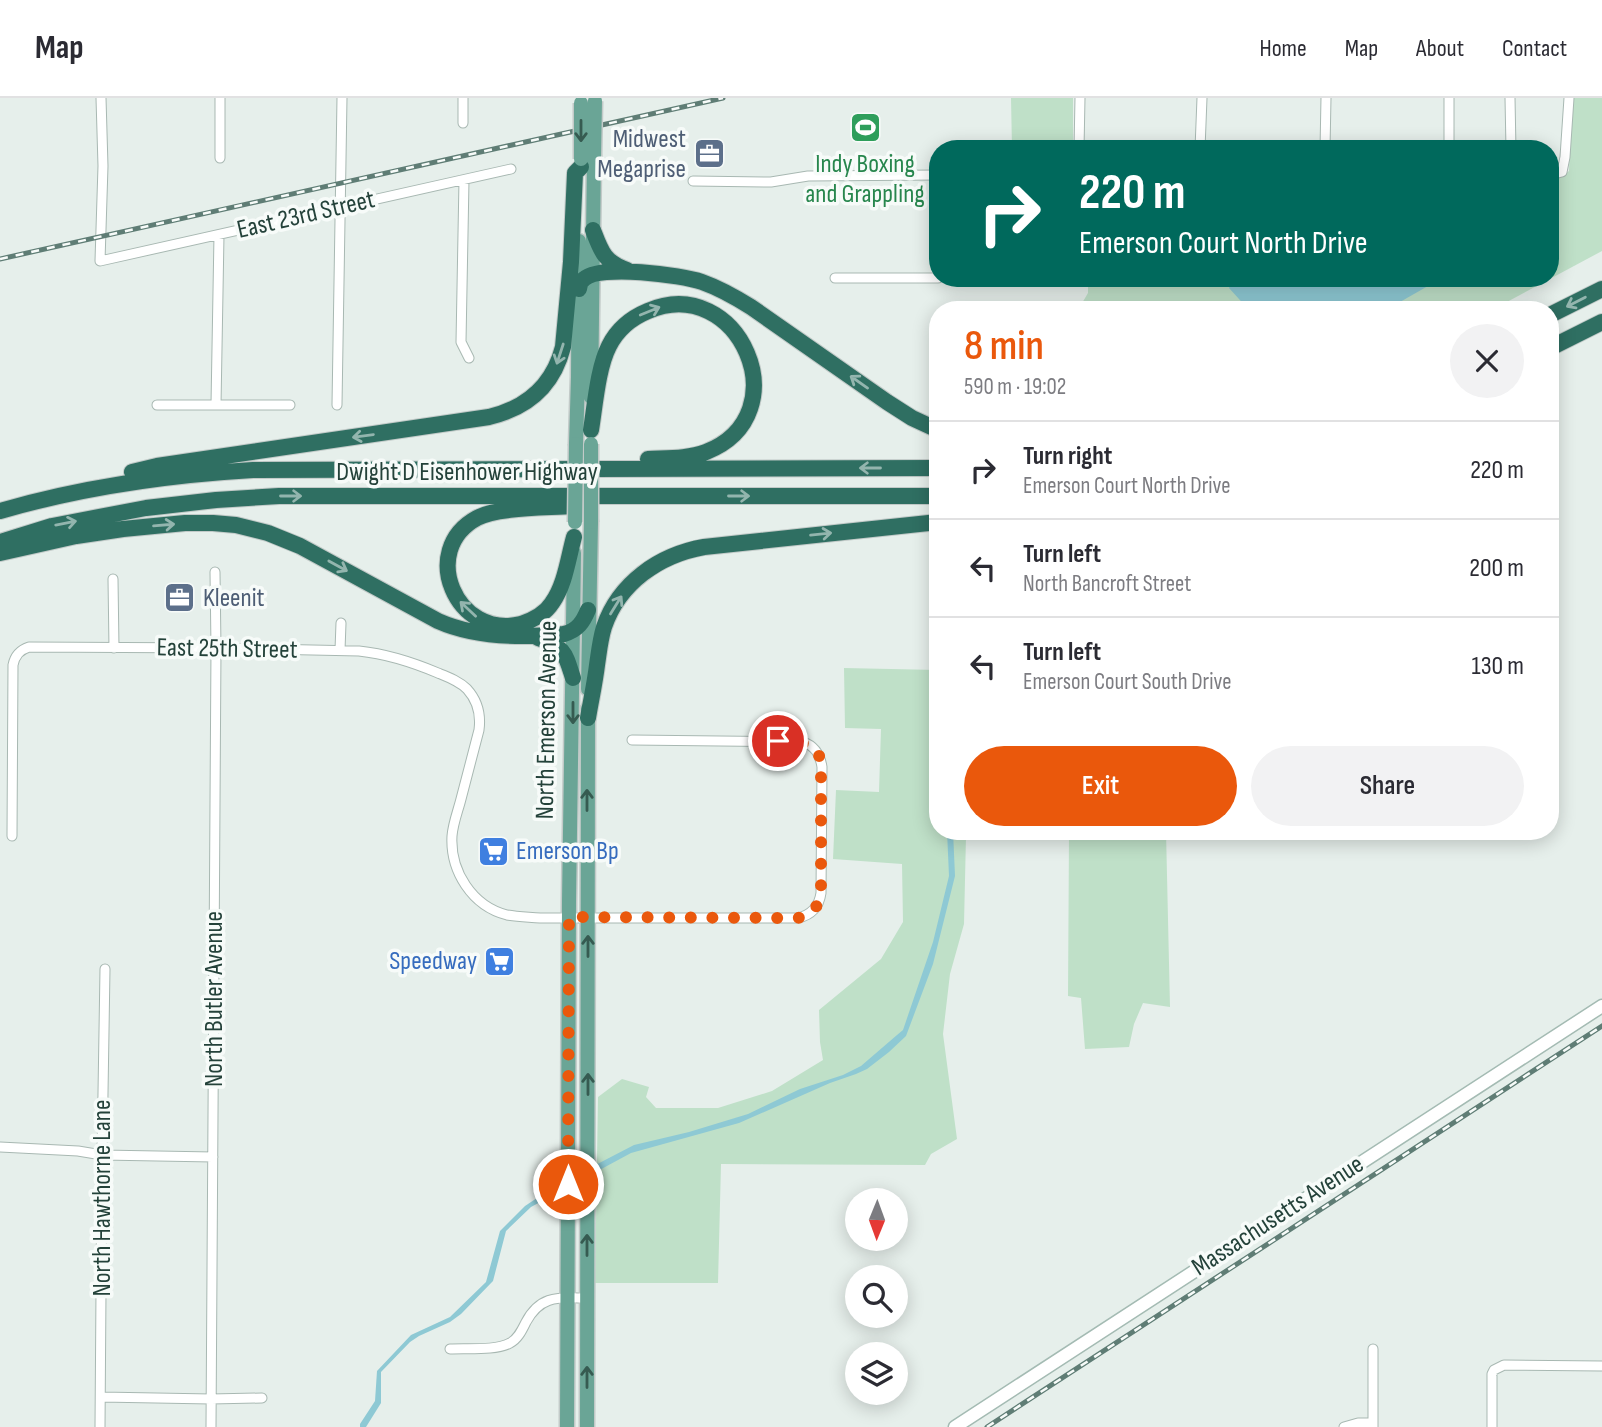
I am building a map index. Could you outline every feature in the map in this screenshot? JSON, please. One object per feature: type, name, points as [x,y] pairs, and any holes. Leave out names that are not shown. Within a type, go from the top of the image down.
[{"type":"highway","points":[[36,501],[157,466],[481,418],[519,407],[549,380],[562,354],[571,262],[575,173],[585,161]]},
{"type":"highway","points":[[593,230],[606,257],[616,266],[633,272]]},
{"type":"highway","points":[[579,289],[583,279],[592,275],[633,272],[684,277],[711,286],[759,312],[887,402],[929,425]]},
{"type":"highway","points":[[1559,310],[1602,289]]},
{"type":"highway","points":[[541,469],[690,456],[722,444],[737,430],[751,404],[754,377],[744,346],[727,325],[702,310],[669,305],[643,313],[621,328],[607,349],[601,369],[591,437]]},
{"type":"highway","points":[[1559,344],[1602,322]]},
{"type":"highway","name":"Dwight D Eisenhower Highway","points":[[0,510],[132,481],[284,469],[929,468]]},
{"type":"highway","name":"Dwight D Eisenhower Highway","points":[[0,542],[52,526],[146,508],[279,496],[929,496]]},
{"type":"highway","points":[[575,530],[556,596],[546,610],[532,620],[513,625],[486,622],[467,611],[459,602],[449,580],[447,567],[452,545],[462,529],[481,516],[499,511],[699,496]]},
{"type":"highway","points":[[0,553],[122,529],[185,523],[236,525],[268,533],[300,546],[443,624],[460,629],[487,634],[564,634],[581,625],[589,610]]},
{"type":"highway","points":[[588,718],[601,640],[609,615],[632,583],[663,560],[678,553],[704,547],[929,523]]},
{"type":"highway","points":[[529,635],[559,647],[573,678]]},
{"type":"main road","name":"North Emerson Avenue","points":[[587,1427],[587,1152],[573,630],[579,289],[588,100]]},
{"type":"main road","name":"North Emerson Avenue","points":[[567,1427],[568,1163],[588,718],[591,522],[593,230],[585,161]]},
{"type":"main road","name":"Massachusetts Avenue","points":[[955,1427],[1602,1006]]},
{"type":"street","name":"East 23rd Street","points":[[101,98],[103,166],[100,261],[511,169]]},
{"type":"street","points":[[220,98],[220,158]]},
{"type":"street","points":[[337,405],[342,98]]},
{"type":"street","points":[[463,98],[463,123]]},
{"type":"street","points":[[1079,140],[1080,98]]},
{"type":"street","points":[[1200,140],[1202,98]]},
{"type":"street","points":[[1325,140],[1326,98]]},
{"type":"street","points":[[1449,98],[1449,140]]},
{"type":"street","points":[[1510,98],[1511,140]]},
{"type":"street","points":[[1559,173],[1562,172],[1565,158],[1569,98]]},
{"type":"street","points":[[693,181],[771,181],[808,176],[929,175]]},
{"type":"street","points":[[464,180],[461,342],[468,358]]},
{"type":"street","points":[[216,405],[219,235]]},
{"type":"street","points":[[835,278],[929,278]]},
{"type":"street","points":[[157,405],[290,405]]},
{"type":"street","name":"North Butler Avenue","points":[[211,1427],[215,572]]},
{"type":"street","points":[[113,579],[114,648]]},
{"type":"street","points":[[340,650],[341,623]]},
{"type":"street","name":"East 25th Street","points":[[12,836],[13,665],[20,651],[29,647],[216,648],[380,653],[457,681],[471,694],[477,706],[480,722],[453,831],[453,857],[459,875],[467,887],[477,898],[497,911],[524,917],[579,917]]},
{"type":"street","points":[[579,917],[798,918],[813,911],[820,901],[822,767],[816,750],[809,744],[632,740]]},
{"type":"street","name":"North Hawthorne Lane","points":[[100,1427],[105,969]]},
{"type":"street","points":[[0,1147],[78,1151],[102,1155],[213,1157]]},
{"type":"street","points":[[450,1349],[496,1348],[506,1345],[517,1337],[540,1304],[552,1299],[587,1298]]},
{"type":"street","points":[[1345,1427],[1357,1423],[1373,1425],[1373,1349]]},
{"type":"street","points":[[1492,1427],[1494,1370],[1504,1365],[1602,1366]]},
{"type":"street","points":[[101,1397],[262,1398]]},
{"type":"green space","points":[[1011,98],[1073,98],[1073,140],[1012,140]]},
{"type":"green space","points":[[1572,98],[1602,98],[1602,251],[1559,274],[1559,176],[1569,171]]},
{"type":"green space","points":[[1088,287],[1535,287],[1509,301],[1083,301]]},
{"type":"green space","points":[[844,668],[929,670],[929,840],[966,840],[964,924],[950,974],[943,1034],[957,1139],[931,1154],[925,1165],[721,1164],[718,1283],[595,1283],[598,1097],[622,1079],[649,1087],[646,1097],[656,1108],[718,1108],[772,1091],[823,1060],[819,1010],[881,959],[903,922],[902,864],[833,859],[836,790],[879,792],[881,729],[845,728]]},
{"type":"green space","points":[[1069,840],[1166,840],[1170,1007],[1143,1003],[1134,1024],[1129,1047],[1085,1049],[1081,998],[1068,996]]},
{"type":"water","points":[[1426,287],[1402,301],[1241,301],[1229,288]]},
{"type":"water","points":[[947,840],[953,840],[955,876],[933,964],[906,1036],[889,1052],[867,1069],[739,1123],[631,1153],[531,1207],[506,1231],[493,1281],[461,1314],[410,1342],[381,1372],[381,1403],[366,1427],[360,1427],[375,1401],[377,1371],[411,1335],[450,1317],[486,1282],[500,1231],[525,1206],[555,1186],[634,1145],[748,1114],[800,1089],[843,1075],[861,1066],[903,1030],[933,942],[949,876]]},
{"type":"railway","points":[[0,259],[723,98]]},
{"type":"railway","points":[[987,1427],[1602,1026]]},
{"type":"place","name":"Indy Boxing and Grappling","points":[[865,128]]},
{"type":"place","name":"Midwest Megaprise","points":[[709,154]]},
{"type":"place","name":"Kleenit","points":[[180,598]]},
{"type":"place","name":"Emerson Bp","points":[[493,851]]},
{"type":"place","name":"Speedway","points":[[500,961]]},
{"type":"route","points":[[568,1184],[569,917],[798,918],[813,911],[820,901],[821,893],[821,760],[809,744],[778,741]]}]
